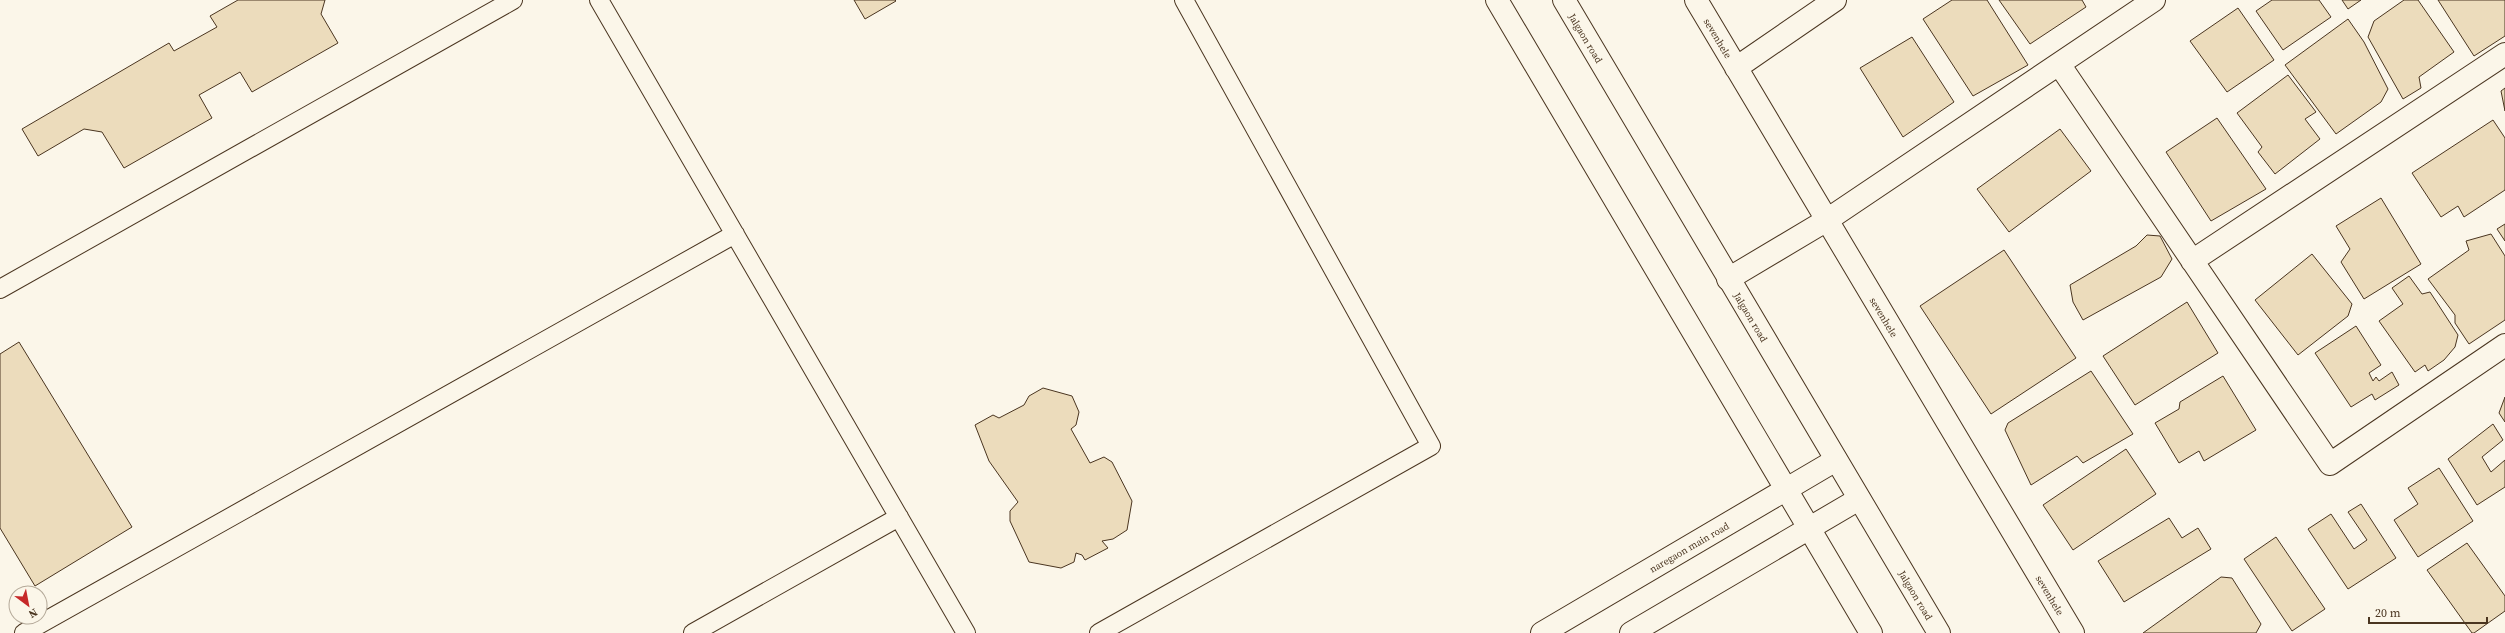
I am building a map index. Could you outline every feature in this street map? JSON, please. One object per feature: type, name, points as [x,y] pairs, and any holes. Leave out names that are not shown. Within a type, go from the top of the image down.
[{"type":"main road","points":[[1497,0],[1788,489],[1871,633]]},
{"type":"main road","name":"Jalgaon road","points":[[1564,0],[1938,633]]},
{"type":"main road","name":"sevenhele","points":[[1696,0],[2073,633]]},
{"type":"main road","points":[[1736,68],[1835,0]]},
{"type":"main road","points":[[1728,279],[1826,220],[2154,0]]},
{"type":"main road","points":[[2192,260],[2505,54]]},
{"type":"main road","points":[[2059,64],[2330,464],[2505,345]]},
{"type":"main road","name":"naregaon main road","points":[[1542,633],[1836,460]]},
{"type":"main road","points":[[1631,633],[1811,529],[1859,499]]},
{"type":"lane","points":[[0,289],[513,0]]},
{"type":"lane","points":[[599,0],[966,633]]},
{"type":"lane","points":[[1099,633],[1430,446],[1184,0]]},
{"type":"lane","points":[[24,633],[735,234]]},
{"type":"lane","points":[[693,633],[899,517]]},
{"type":"building","points":[[238,0],[325,0],[321,14],[338,43],[252,92],[240,72],[199,95],[212,118],[124,168],[102,132],[84,129],[38,156],[22,129],[169,43],[174,51],[217,27],[210,16]]},
{"type":"building","points":[[854,0],[895,0],[896,1],[865,19]]},
{"type":"building","points":[[1952,0],[1987,0],[2028,65],[1973,96],[1923,19]]},
{"type":"building","points":[[1999,0],[2082,0],[2086,7],[2030,44]]},
{"type":"building","points":[[2272,0],[2319,0],[2331,17],[2283,50],[2256,11]]},
{"type":"building","points":[[2342,0],[2361,0],[2348,9]]},
{"type":"building","points":[[2404,0],[2418,0],[2454,52],[2419,77],[2421,88],[2403,99],[2368,37],[2374,21]]},
{"type":"building","points":[[2438,0],[2505,0],[2505,36],[2474,56]]},
{"type":"building","points":[[2238,8],[2274,60],[2227,92],[2190,41]]},
{"type":"building","points":[[2348,19],[2364,42],[2388,89],[2381,102],[2336,134],[2285,65]]},
{"type":"building","points":[[1912,37],[1954,102],[1903,137],[1860,68]]},
{"type":"building","points":[[2288,75],[2316,112],[2305,119],[2320,139],[2275,174],[2258,152],[2262,147],[2237,113]]},
{"type":"building","points":[[2505,88],[2505,111],[2501,91]]},
{"type":"building","points":[[2217,118],[2266,189],[2211,221],[2166,152]]},
{"type":"building","points":[[2493,120],[2505,138],[2505,190],[2464,217],[2458,206],[2441,217],[2412,173]]},
{"type":"building","points":[[2060,129],[2091,171],[2009,232],[1977,189]]},
{"type":"building","points":[[2381,198],[2421,264],[2364,299],[2341,262],[2350,249],[2336,226]]},
{"type":"building","points":[[2505,224],[2505,241],[2497,229]]},
{"type":"building","points":[[2491,234],[2505,256],[2505,320],[2469,344],[2455,323],[2455,315],[2428,279],[2469,250],[2466,241]]},
{"type":"building","points":[[2147,235],[2160,236],[2172,259],[2161,277],[2083,320],[2073,302],[2070,285],[2136,246]]},
{"type":"building","points":[[2004,250],[2076,358],[1991,414],[1920,306]]},
{"type":"building","points":[[2312,254],[2352,304],[2348,316],[2298,355],[2255,300]]},
{"type":"building","points":[[2409,276],[2422,294],[2430,292],[2458,335],[2455,347],[2444,360],[2428,371],[2425,365],[2415,372],[2379,321],[2403,304],[2392,288]]},
{"type":"building","points":[[2187,302],[2218,353],[2135,405],[2103,356]]},
{"type":"building","points":[[2356,326],[2381,365],[2369,373],[2373,381],[2376,377],[2379,381],[2392,372],[2399,385],[2375,400],[2372,394],[2351,407],[2315,353]]},
{"type":"building","points":[[19,342],[132,527],[37,585],[34,585],[0,528],[0,354]]},
{"type":"building","points":[[2091,371],[2133,434],[2083,463],[2077,456],[2031,485],[2005,430],[2008,423]]},
{"type":"building","points":[[2223,376],[2256,430],[2204,461],[2199,451],[2179,463],[2155,423],[2179,409],[2180,402]]},
{"type":"building","points":[[1043,388],[1072,396],[1079,412],[1076,425],[1071,429],[1090,463],[1104,457],[1112,462],[1132,501],[1127,530],[1113,539],[1102,541],[1108,548],[1085,560],[1082,555],[1076,553],[1074,562],[1061,568],[1029,562],[1010,521],[1010,511],[1018,502],[989,461],[975,425],[993,415],[999,418],[1024,405],[1029,396]]},
{"type":"building","points":[[2505,397],[2505,422],[2499,413]]},
{"type":"building","points":[[2493,424],[2503,440],[2482,457],[2491,472],[2505,460],[2505,487],[2477,505],[2448,459]]},
{"type":"building","points":[[2126,449],[2156,494],[2073,550],[2043,505]]},
{"type":"building","points":[[2439,468],[2473,521],[2418,557],[2394,520],[2418,504],[2408,488]]},
{"type":"building","points":[[2361,504],[2396,558],[2348,589],[2308,529],[2331,514],[2354,549],[2367,540],[2348,512]]},
{"type":"building","points":[[2169,518],[2182,538],[2198,528],[2211,549],[2124,602],[2098,561]]},
{"type":"building","points":[[2276,537],[2325,609],[2292,631],[2244,559]]},
{"type":"building","points":[[2467,543],[2505,596],[2505,611],[2474,633],[2472,633],[2427,570]]},
{"type":"building","points":[[2221,577],[2232,578],[2261,624],[2256,633],[2143,633]]}]
